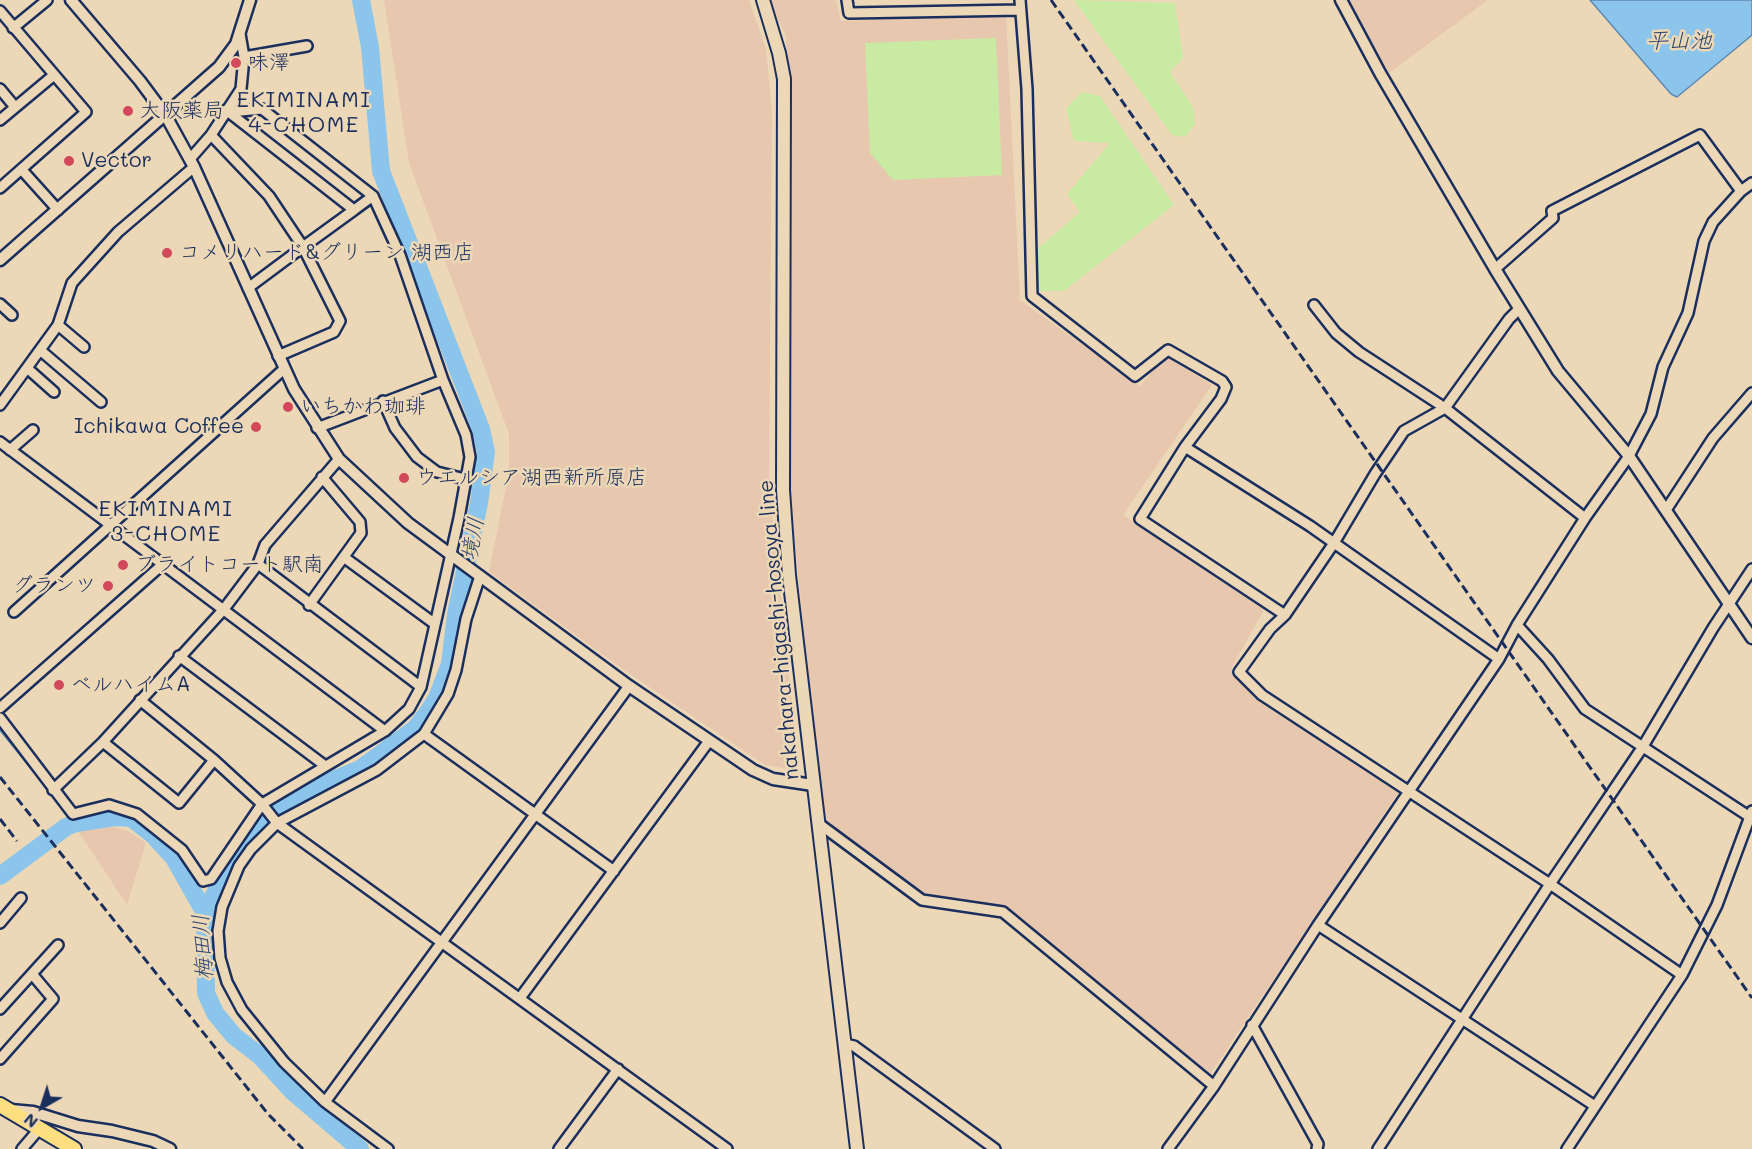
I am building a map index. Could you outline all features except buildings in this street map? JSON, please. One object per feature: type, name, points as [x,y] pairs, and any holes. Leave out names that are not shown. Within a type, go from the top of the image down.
[{"type":"main road","name":"nakahara-higashi-hosoya line","points":[[763,0],[779,53],[784,79],[783,490],[789,575],[857,1149]]},
{"type":"main road","points":[[3,1107],[74,1149]]},
{"type":"street","points":[[13,28],[47,0]]},
{"type":"street","points":[[71,0],[140,81],[166,116],[192,163],[284,369],[317,428],[339,459],[382,500],[450,554],[629,686],[753,770],[773,779],[813,785]]},
{"type":"street","points":[[0,260],[219,67],[231,52],[240,34],[250,0]]},
{"type":"street","points":[[847,0],[849,13],[1020,5],[1027,89],[1032,296],[1135,376],[1168,350],[1222,381],[1226,387],[1221,399],[1185,447],[1140,519],[1285,615]]},
{"type":"street","points":[[1341,0],[1380,73],[1558,371],[1629,456],[1752,638]]},
{"type":"street","points":[[0,11],[86,112],[0,188]]},
{"type":"street","points":[[0,405],[58,326],[72,283],[118,232],[192,163],[228,111],[241,89],[244,57],[240,34]]},
{"type":"street","points":[[244,57],[307,46]]},
{"type":"street","points":[[0,120],[54,75]]},
{"type":"street","points":[[0,89],[15,107]]},
{"type":"street","points":[[0,718],[73,814],[109,805],[137,814],[164,833],[182,850],[203,881],[211,879],[262,804],[324,765],[385,731],[409,710],[421,687],[470,457],[466,435],[443,380],[400,255],[373,196],[262,109],[228,111]]},
{"type":"street","points":[[228,111],[354,210]]},
{"type":"street","points":[[210,135],[269,196],[303,247],[339,321],[334,332],[278,356]]},
{"type":"street","points":[[1495,269],[1553,218],[1552,211],[1701,135],[1741,191]]},
{"type":"street","points":[[22,170],[58,210]]},
{"type":"street","points":[[1168,1149],[1214,1086],[1318,925],[1499,659],[1517,625],[1585,518],[1629,456],[1651,414],[1663,367],[1688,313],[1704,241],[1713,222],[1741,191],[1752,183]]},
{"type":"street","points":[[248,288],[373,196]]},
{"type":"street","points":[[0,304],[12,315]]},
{"type":"street","points":[[1314,305],[1336,333],[1359,352],[1445,408],[1585,518]]},
{"type":"street","points":[[1519,309],[1509,319],[1445,408],[1404,431],[1375,474],[1334,543],[1285,615],[1270,629],[1239,672],[1262,695],[1550,884],[1682,975]]},
{"type":"street","points":[[58,326],[84,347]]},
{"type":"street","points":[[40,350],[101,402]]},
{"type":"street","points":[[27,368],[54,392]]},
{"type":"street","points":[[14,612],[109,524],[284,369]]},
{"type":"street","points":[[317,428],[443,380]]},
{"type":"street","points":[[1666,510],[1713,438],[1752,393]]},
{"type":"street","points":[[383,401],[395,428],[417,457],[437,472],[465,479]]},
{"type":"street","points":[[10,450],[33,430]]},
{"type":"street","points":[[0,442],[385,731]]},
{"type":"street","points":[[1185,447],[1334,543],[1499,659]]},
{"type":"street","points":[[53,790],[103,742],[224,609],[258,564],[265,545],[339,459]]},
{"type":"street","points":[[309,605],[361,533],[360,522],[322,477]]},
{"type":"street","points":[[345,558],[435,624]]},
{"type":"street","points":[[0,708],[163,564]]},
{"type":"street","points":[[258,564],[309,605],[421,687]]},
{"type":"street","points":[[1378,1149],[1550,884],[1642,748],[1713,627],[1752,569]]},
{"type":"street","points":[[387,1149],[325,1102],[284,1062],[242,1010],[227,982],[220,958],[219,923],[230,883],[251,849],[277,823],[376,770],[424,734],[448,694],[456,670],[477,574]]},
{"type":"street","points":[[1517,625],[1548,659],[1585,709],[1642,748],[1751,814],[1717,905],[1682,975],[1567,1149]]},
{"type":"street","points":[[179,656],[324,765]]},
{"type":"street","points":[[325,1102],[444,943],[534,814],[629,686]]},
{"type":"street","points":[[140,700],[214,760],[262,804],[277,823],[727,1149]]},
{"type":"street","points":[[424,734],[614,872]]},
{"type":"street","points":[[520,998],[709,741]]},
{"type":"street","points":[[103,742],[179,802],[214,760]]},
{"type":"street","points":[[818,823],[922,900],[1003,912],[1214,1086]]},
{"type":"street","points":[[0,923],[21,898]]},
{"type":"street","points":[[1318,925],[1594,1106]]},
{"type":"street","points":[[0,1009],[58,945]]},
{"type":"street","points":[[0,1059],[53,999],[32,974]]},
{"type":"street","points":[[1252,1025],[1318,1143],[1317,1149]]},
{"type":"street","points":[[845,1044],[854,1046],[995,1149]]},
{"type":"street","points":[[559,1149],[618,1069]]},
{"type":"street","points":[[3,1107],[33,1112],[78,1126],[153,1141],[170,1149]]},
{"type":"street","points":[[22,1149],[40,1128]]},
{"type":"shaded area","points":[[384,0],[749,0],[766,49],[772,112],[769,484],[798,762],[794,770],[765,765],[621,668],[489,572],[509,472],[509,434],[409,163]]},
{"type":"shaded area","points":[[768,0],[836,0],[841,21],[1006,14],[1020,300],[1140,386],[1167,354],[1212,385],[1123,515],[1264,610],[1231,669],[1256,700],[1398,793],[1209,1076],[1205,1076],[1003,909],[925,893],[823,820],[789,484],[786,36]]},
{"type":"shaded area","points":[[1347,0],[1488,0],[1389,73]]},
{"type":"shaded area","points":[[103,824],[128,831],[146,843],[127,905],[78,831]]},
{"type":"green space","points":[[1074,0],[1175,3],[1183,58],[1170,72],[1193,107],[1195,124],[1185,137],[1172,135]]},
{"type":"green space","points":[[996,38],[1002,175],[893,180],[870,153],[865,43]]},
{"type":"green space","points":[[1082,92],[1100,96],[1174,205],[1064,291],[1039,291],[1036,250],[1080,212],[1067,194],[1110,143],[1074,141],[1066,109]]},
{"type":"water","name":"平山池","points":[[1590,0],[1752,0],[1752,35],[1677,97],[1671,94]]},
{"type":"waterway","name":"境川","points":[[205,913],[235,855],[267,819],[323,784],[360,769],[416,728],[428,712],[437,698],[450,664],[456,614],[479,503],[486,452],[481,429],[381,171],[370,47],[361,0]]},
{"type":"waterway","points":[[0,729],[46,786]]},
{"type":"waterway","name":"梅田川","points":[[71,817],[76,823]]},
{"type":"waterway","name":"梅田川","points":[[0,876],[66,827],[76,823],[115,817],[131,818],[153,835],[174,858],[205,913],[206,993],[215,1013],[234,1036],[259,1055],[293,1092],[360,1149]]},
{"type":"railway","points":[[1051,0],[1752,998]]},
{"type":"railway","points":[[0,777],[268,1114],[303,1149]]},
{"type":"railway","points":[[0,819],[17,841]]},
{"type":"place","name":"味澤","points":[[236,63]]},
{"type":"place","name":"大阪薬局","points":[[128,111]]},
{"type":"place","name":"Vector","points":[[69,161]]},
{"type":"place","name":"コメリハード&グリーン 湖西店","points":[[167,253]]},
{"type":"place","name":"いちかわ珈琲","points":[[288,407]]},
{"type":"place","name":"Ichikawa Coffee","points":[[256,427]]},
{"type":"place","name":"ウエルシア湖西新所原店","points":[[404,478]]},
{"type":"place","name":"ブライトコート駅南","points":[[123,565]]},
{"type":"place","name":"グランツ","points":[[108,586]]},
{"type":"place","name":"ベルハイムA","points":[[59,685]]},
{"type":"district","name":"EKIMINAMI 4-CHOME","points":[[304,112]]},
{"type":"district","name":"EKIMINAMI 3-CHOME","points":[[166,522]]}]
